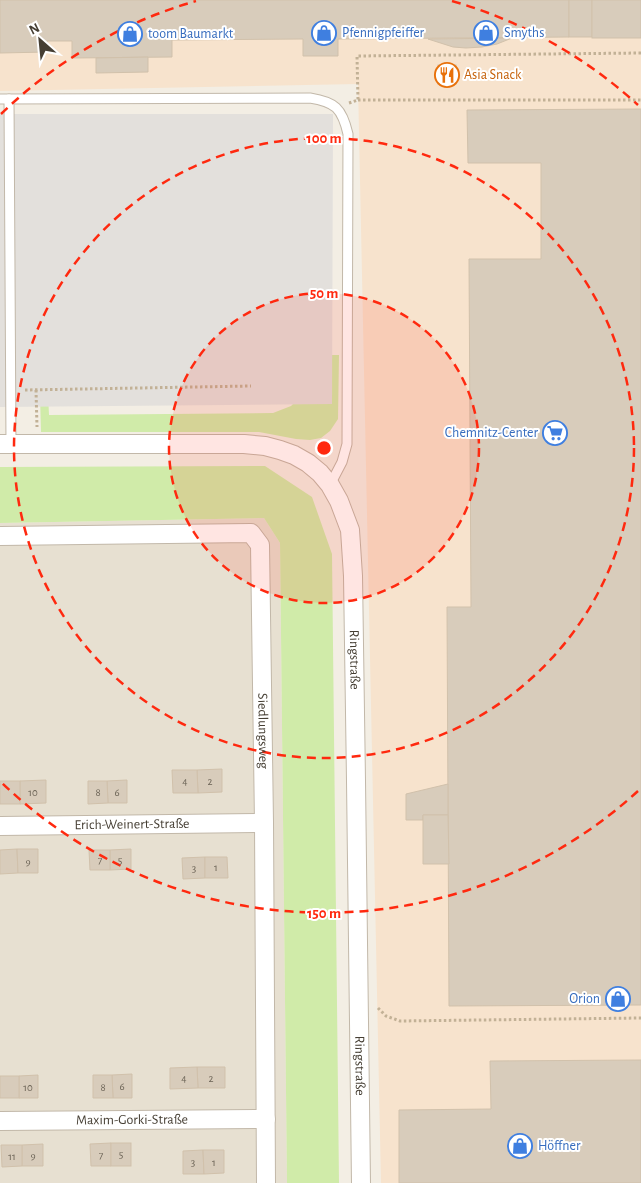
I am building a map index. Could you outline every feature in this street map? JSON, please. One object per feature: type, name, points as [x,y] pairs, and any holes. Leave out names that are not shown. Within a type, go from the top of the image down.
[{"type":"street","name":"Ringstraße","points":[[5,444],[244,444],[265,446],[294,455],[308,463],[330,485],[339,501],[350,530],[353,576],[361,1183]]},
{"type":"street","name":"Siedlungsweg","points":[[0,536],[251,533],[260,545],[266,1183]]},
{"type":"street","name":"Erich-Weinert-Straße","points":[[0,826],[264,823]]},
{"type":"street","name":"Maxim-Gorki-Straße","points":[[0,1121],[266,1119]]},
{"type":"lane","points":[[5,444],[10,390],[5,99],[310,98],[325,100],[336,107],[345,120],[348,134],[348,444],[342,462],[330,485]]},
{"type":"path","points":[[358,100],[357,56],[641,53]]},
{"type":"path","points":[[336,107],[358,100],[641,100]]},
{"type":"path","points":[[10,390],[251,386]]},
{"type":"path","points":[[36,390],[38,444]]},
{"type":"path","points":[[376,1003],[386,1016],[400,1021],[641,1018]]},
{"type":"shaded area","name":"Chemnitz-Center","points":[[0,0],[641,0],[641,1183],[381,1183],[358,84],[0,91]]},
{"type":"shaded area","points":[[0,114],[333,114],[332,404],[0,407]]},
{"type":"shaded area","points":[[264,518],[280,543],[287,1183],[0,1183],[0,523]]},
{"type":"green space","points":[[323,355],[339,355],[338,419],[330,431],[321,438],[310,440],[296,439],[259,432],[41,432],[40,394],[48,394],[49,415],[273,413],[291,406],[301,396]]},
{"type":"green space","points":[[265,466],[312,497],[332,554],[339,1183],[287,1183],[280,543],[264,518],[0,523],[0,467]]},
{"type":"building","points":[[0,0],[569,0],[569,37],[338,39],[338,56],[303,56],[303,39],[172,40],[172,57],[72,58],[72,41],[47,41],[47,52],[0,53]]},
{"type":"building","points":[[569,0],[592,0],[592,37],[569,37]]},
{"type":"building","points":[[592,0],[641,0],[641,38],[592,38]]},
{"type":"building","points":[[512,38],[497,44],[466,48],[453,47],[428,39]]},
{"type":"building","points":[[148,57],[148,72],[96,73],[96,58]]},
{"type":"building","name":"Asia Snack","points":[[438,65],[456,65],[456,84],[438,84]]},
{"type":"building","name":"Chemnitz-Center","points":[[641,109],[641,1005],[449,1006],[447,607],[471,607],[469,259],[541,259],[541,163],[468,163],[467,110]]},
{"type":"building","points":[[222,769],[222,792],[198,793],[197,770]]},
{"type":"building","points":[[172,770],[197,770],[198,793],[173,793]]},
{"type":"building","points":[[46,780],[46,803],[20,804],[20,781]]},
{"type":"building","points":[[127,780],[127,803],[108,803],[107,781]]},
{"type":"building","points":[[0,781],[20,781],[20,804],[0,804]]},
{"type":"building","points":[[88,781],[107,781],[108,803],[88,804]]},
{"type":"building","points":[[448,784],[448,815],[423,815],[423,820],[406,820],[406,794]]},
{"type":"building","points":[[423,815],[448,815],[449,864],[423,864]]},
{"type":"building","points":[[17,849],[18,873],[0,874],[0,850]]},
{"type":"building","points":[[17,849],[38,849],[38,873],[18,873]]},
{"type":"building","points":[[131,849],[131,869],[110,870],[110,850]]},
{"type":"building","points":[[89,850],[110,850],[110,870],[90,870]]},
{"type":"building","points":[[205,857],[205,878],[183,879],[182,858]]},
{"type":"building","points":[[205,857],[227,857],[228,878],[205,878]]},
{"type":"building","name":"Höffner","points":[[641,1060],[641,1183],[399,1183],[399,1110],[491,1109],[490,1061]]},
{"type":"building","points":[[197,1067],[225,1067],[225,1088],[198,1088]]},
{"type":"building","points":[[197,1067],[198,1088],[170,1089],[170,1068]]},
{"type":"building","points":[[132,1074],[132,1098],[113,1098],[112,1075]]},
{"type":"building","points":[[38,1075],[38,1098],[19,1098],[19,1076]]},
{"type":"building","points":[[93,1075],[112,1075],[113,1098],[93,1098]]},
{"type":"building","points":[[0,1076],[19,1076],[19,1098],[0,1098]]},
{"type":"building","points":[[111,1143],[111,1166],[91,1166],[90,1144]]},
{"type":"building","points":[[111,1143],[131,1143],[131,1166],[111,1166]]},
{"type":"building","points":[[43,1144],[43,1166],[22,1166],[22,1145]]},
{"type":"building","points":[[1,1145],[22,1145],[22,1166],[2,1167]]},
{"type":"building","points":[[203,1150],[204,1174],[183,1174],[183,1151]]},
{"type":"building","points":[[203,1150],[224,1150],[224,1173],[204,1174]]},
{"type":"place","name":"Pfennigpfeiffer","points":[[324,33]]},
{"type":"place","name":"Smyths","points":[[486,33]]},
{"type":"place","name":"toom Baumarkt","points":[[130,34]]},
{"type":"place","name":"Asia Snack","points":[[447,75]]},
{"type":"place","name":"Chemnitz-Center","points":[[555,433]]},
{"type":"place","name":"Orion","points":[[618,999]]},
{"type":"place","name":"Höffner","points":[[520,1146]]}]
